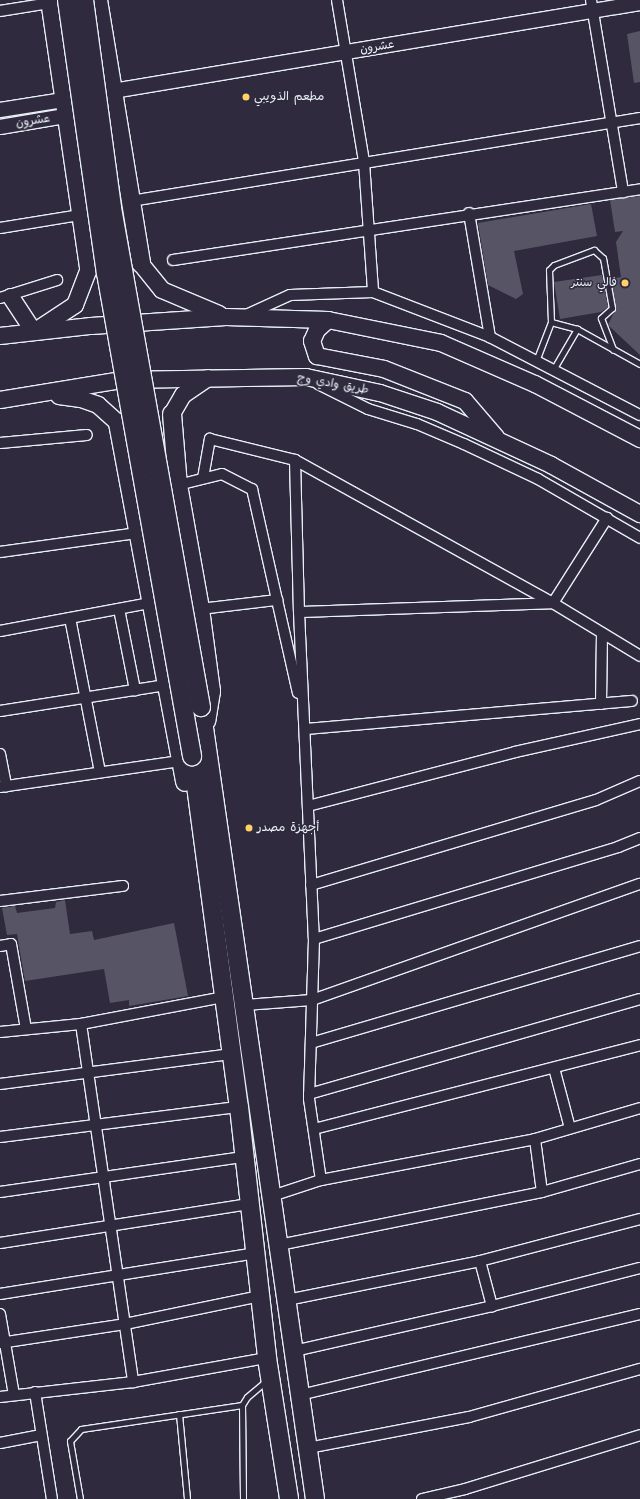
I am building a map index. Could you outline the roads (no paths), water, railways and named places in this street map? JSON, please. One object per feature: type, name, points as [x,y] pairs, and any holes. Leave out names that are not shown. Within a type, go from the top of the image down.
[{"type":"highway","points":[[84,0],[114,224],[205,730],[315,1494]]},
{"type":"highway","points":[[98,0],[140,264]]},
{"type":"highway","points":[[56,1],[64,108],[79,215],[89,268]]},
{"type":"highway","points":[[56,1],[106,273],[209,896],[240,1107],[244,1158],[267,1358],[289,1499]]},
{"type":"highway","points":[[172,414],[178,485],[200,609],[211,691],[205,730]]},
{"type":"highway","points":[[118,423],[166,685],[186,758]]},
{"type":"main road","points":[[140,264],[162,290],[226,317]]},
{"type":"main road","points":[[34,332],[75,306],[89,268]]},
{"type":"main road","points":[[5,298],[34,332]]},
{"type":"main road","points":[[0,336],[34,332],[244,316],[328,320],[441,343],[535,384],[640,439]]},
{"type":"main road","points":[[328,320],[317,330],[312,341],[317,356],[384,369],[464,400],[501,442]]},
{"type":"main road","name":"طريق وادي وج","points":[[0,400],[122,380],[306,377],[380,393],[429,409],[551,465],[640,514]]},
{"type":"main road","points":[[172,414],[183,395],[208,378]]},
{"type":"main road","points":[[39,394],[80,399],[98,405],[118,423]]},
{"type":"street","points":[[337,0],[364,162],[374,292]]},
{"type":"street","points":[[0,11],[56,1]]},
{"type":"street","name":"عشرون","points":[[113,91],[346,52],[592,5],[640,3]]},
{"type":"street","points":[[592,5],[623,192]]},
{"type":"street","name":"عشرون","points":[[0,110],[64,108]]},
{"type":"street","name":"عشرون","points":[[0,126],[64,108]]},
{"type":"street","points":[[131,201],[640,118]]},
{"type":"street","points":[[173,260],[370,230],[469,213],[640,189]]},
{"type":"street","points":[[469,213],[490,337]]},
{"type":"street","points":[[0,228],[79,215]]},
{"type":"street","points":[[5,298],[57,280]]},
{"type":"street","points":[[244,316],[290,295],[374,292],[490,337],[640,415]]},
{"type":"street","points":[[306,377],[368,409],[417,424],[464,444],[538,479],[640,538]]},
{"type":"street","points":[[0,443],[87,435]]},
{"type":"street","points":[[203,478],[210,439],[295,460],[553,603],[640,656]]},
{"type":"street","points":[[295,460],[299,612],[314,938],[310,1094],[321,1180]]},
{"type":"street","points":[[178,485],[222,474],[252,488],[305,725]]},
{"type":"street","points":[[553,603],[607,518]]},
{"type":"street","points":[[0,552],[137,533]]},
{"type":"street","points":[[200,609],[277,600]]},
{"type":"street","points":[[0,631],[150,603]]},
{"type":"street","points":[[299,612],[553,603]]},
{"type":"street","points":[[120,609],[135,690]]},
{"type":"street","points":[[70,618],[87,698],[100,772]]},
{"type":"street","points":[[601,704],[602,633]]},
{"type":"street","points":[[0,711],[166,685]]},
{"type":"street","points":[[305,725],[632,701]]},
{"type":"street","points":[[308,806],[514,752],[640,724]]},
{"type":"street","points":[[0,754],[3,786],[186,758]]},
{"type":"street","points":[[312,885],[596,800],[640,781]]},
{"type":"street","points":[[314,938],[618,847],[640,838]]},
{"type":"street","points":[[244,1005],[312,1000],[640,884]]},
{"type":"street","points":[[0,901],[123,886]]},
{"type":"street","points":[[0,946],[10,944],[26,1029]]},
{"type":"street","points":[[311,1044],[640,946]]},
{"type":"street","points":[[0,1032],[81,1024],[224,997]]},
{"type":"street","points":[[310,1094],[640,999]]},
{"type":"street","points":[[81,1024],[133,1382]]},
{"type":"street","points":[[314,1129],[640,1045]]},
{"type":"street","points":[[0,1084],[232,1054]]},
{"type":"street","points":[[554,1068],[570,1128]]},
{"type":"street","points":[[0,1137],[240,1107]]},
{"type":"street","points":[[272,1196],[321,1180],[535,1139],[640,1108]]},
{"type":"street","points":[[535,1139],[542,1192]]},
{"type":"street","points":[[0,1192],[244,1158]]},
{"type":"street","points":[[279,1245],[542,1192],[640,1164]]},
{"type":"street","points":[[0,1243],[249,1204]]},
{"type":"street","points":[[287,1300],[480,1261],[640,1219]]},
{"type":"street","points":[[0,1294],[255,1253]]},
{"type":"street","points":[[480,1261],[492,1306]]},
{"type":"street","points":[[294,1351],[492,1306],[640,1268]]},
{"type":"street","points":[[2,1343],[125,1324],[260,1296]]},
{"type":"street","points":[[0,1314],[2,1343],[14,1395]]},
{"type":"street","points":[[300,1395],[640,1314]]},
{"type":"street","points":[[0,1397],[133,1382],[267,1358]]},
{"type":"street","points":[[308,1448],[469,1418],[640,1369]]},
{"type":"street","points":[[35,1392],[52,1499]]},
{"type":"street","points":[[0,1443],[41,1435]]},
{"type":"street","points":[[422,1499],[465,1489],[640,1435]]},
{"type":"lane","points":[[536,361],[551,322],[549,270],[554,264],[594,250],[603,258],[610,293],[612,308],[601,318],[613,350]]},
{"type":"lane","points":[[551,322],[577,329],[640,364]]},
{"type":"lane","points":[[553,370],[577,329]]},
{"type":"lane","points":[[243,1499],[242,1404],[250,1394],[270,1377]]},
{"type":"lane","points":[[80,1499],[70,1441],[74,1434],[81,1429],[242,1404]]},
{"type":"lane","points":[[179,1414],[187,1499]]},
{"type":"place","name":"مطعم الذويبي","points":[[246,97]]},
{"type":"place","name":"فالي سنتر","points":[[625,283]]},
{"type":"place","name":"أجهزة مصدر","points":[[249,828]]}]
